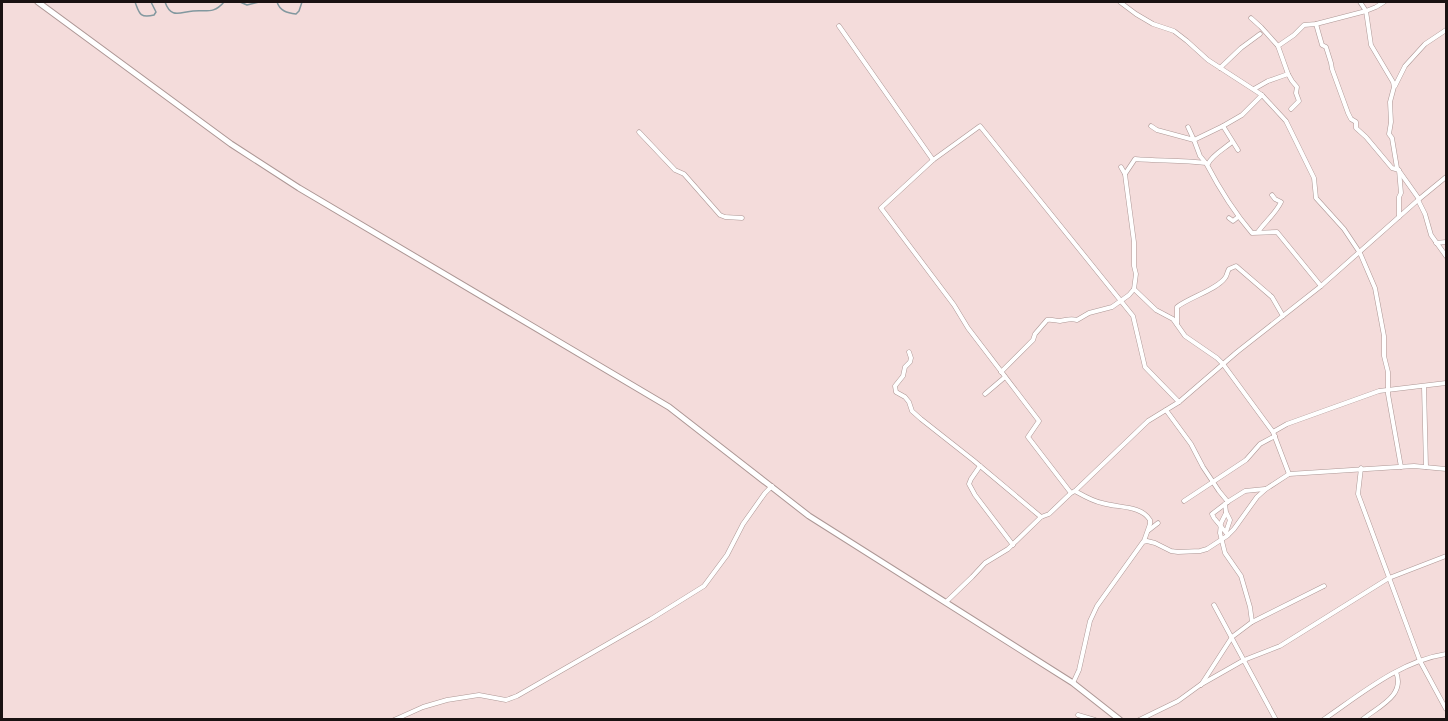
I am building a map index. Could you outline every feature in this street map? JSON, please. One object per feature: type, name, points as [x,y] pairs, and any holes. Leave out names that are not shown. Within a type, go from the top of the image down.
[{"type":"main road","points":[[38,2],[231,144],[299,188],[669,407],[809,516],[1073,683],[1120,720]]},
{"type":"street","points":[[1120,2],[1153,24],[1174,31],[1187,40],[1208,60],[1262,95],[1286,121],[1314,178],[1316,198],[1344,229],[1360,253],[1375,288],[1384,336],[1388,390],[1401,467]]},
{"type":"street","points":[[1360,2],[1366,10],[1371,45],[1394,87]]},
{"type":"street","points":[[1278,46],[1304,25],[1316,24],[1366,10],[1384,2]]},
{"type":"street","points":[[1251,18],[1278,46],[1288,74],[1297,87],[1296,93],[1299,101],[1291,110]]},
{"type":"street","points":[[1316,24],[1322,45],[1326,47],[1342,100],[1351,119],[1356,122],[1356,128],[1392,168],[1399,170],[1425,214],[1431,235],[1446,256]]},
{"type":"street","points":[[839,26],[933,160]]},
{"type":"street","points":[[1399,217],[1401,193],[1399,170],[1392,138],[1389,134],[1390,102],[1394,87],[1405,66],[1425,44],[1446,30]]},
{"type":"street","points":[[1220,68],[1260,34]]},
{"type":"street","points":[[1254,89],[1288,74]]},
{"type":"street","points":[[1151,126],[1157,130],[1194,140],[1242,115],[1262,95]]},
{"type":"street","points":[[1144,542],[1150,520],[1143,512],[1104,504],[1073,492],[1028,437],[1039,421],[881,208],[933,160],[980,126],[1133,316],[1145,367],[1179,402]]},
{"type":"street","points":[[1222,126],[1238,150]]},
{"type":"street","points":[[1188,127],[1200,156],[1238,217],[1252,233],[1277,232],[1321,286]]},
{"type":"street","points":[[639,132],[675,170],[684,174],[720,215],[742,218]]},
{"type":"street","points":[[1207,164],[1232,142]]},
{"type":"street","points":[[1125,174],[1135,159],[1168,162],[1189,160],[1207,164]]},
{"type":"street","points":[[1001,372],[1033,340],[1035,334],[1047,320],[1060,321],[1066,318],[1077,320],[1089,313],[1112,307],[1134,290],[1136,274],[1134,242],[1125,174],[1121,167]]},
{"type":"street","points":[[946,602],[985,563],[1012,545],[1041,517],[1049,513],[1149,421],[1179,402],[1321,286],[1446,177]]},
{"type":"street","points":[[1258,233],[1281,202],[1272,195]]},
{"type":"street","points":[[1229,218],[1233,221],[1238,217]]},
{"type":"street","points":[[1436,243],[1446,242]]},
{"type":"street","points":[[1177,324],[1177,306],[1214,287],[1224,279],[1229,269],[1236,266],[1272,297],[1283,316]]},
{"type":"street","points":[[1134,290],[1156,310],[1173,320],[1185,336],[1223,364],[1274,434],[1289,474]]},
{"type":"street","points":[[909,352],[910,362],[895,386],[896,392],[909,402],[912,411],[921,419],[1041,517]]},
{"type":"street","points":[[985,394],[1005,377]]},
{"type":"street","points":[[1184,501],[1246,460],[1260,444],[1287,424],[1379,391],[1446,383]]},
{"type":"street","points":[[1424,387],[1426,467]]},
{"type":"street","points":[[1166,410],[1191,444],[1227,503],[1230,520],[1227,533]]},
{"type":"street","points":[[980,466],[969,484],[1016,552]]},
{"type":"street","points":[[1073,683],[1079,670],[1090,621],[1097,606],[1139,545],[1144,542],[1155,543],[1171,551],[1191,552],[1207,549],[1222,539],[1244,517],[1257,497],[1289,474],[1361,468],[1446,469]]},
{"type":"street","points":[[1361,468],[1358,494],[1420,661],[1446,709]]},
{"type":"street","points":[[394,720],[423,707],[447,700],[479,696],[506,700],[518,696],[701,589],[727,555],[743,524],[772,486]]},
{"type":"street","points":[[1227,533],[1212,514],[1245,492],[1266,489]]},
{"type":"street","points":[[1227,513],[1220,533],[1226,553],[1241,576],[1252,622]]},
{"type":"street","points":[[1148,531],[1158,523]]},
{"type":"street","points":[[1142,719],[1244,660],[1280,646],[1389,578],[1446,555]]},
{"type":"street","points":[[1200,685],[1232,637],[1252,622],[1324,586]]},
{"type":"street","points":[[1214,605],[1276,720]]},
{"type":"street","points":[[1323,720],[1396,672],[1420,661],[1446,654]]},
{"type":"street","points":[[1362,720],[1393,696],[1399,684],[1396,672]]},
{"type":"street","points":[[1078,715],[1095,720]]},
{"type":"waterway","points":[[135,2],[140,14],[145,16],[154,15],[156,12],[151,2]]},
{"type":"waterway","points":[[165,2],[173,13],[213,10],[224,2]]},
{"type":"waterway","points":[[240,2],[247,5],[259,2]]},
{"type":"waterway","points":[[277,2],[284,11],[296,14],[302,2]]}]
